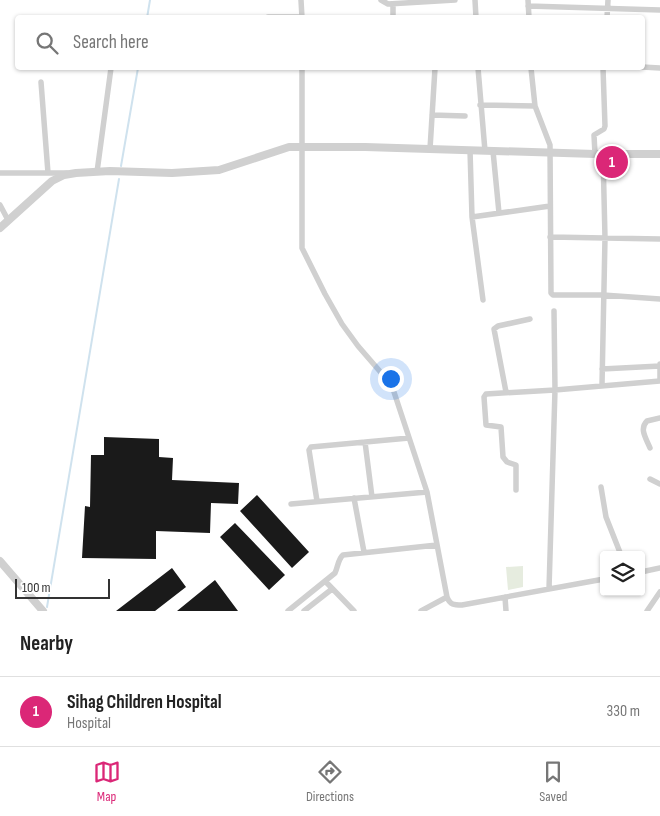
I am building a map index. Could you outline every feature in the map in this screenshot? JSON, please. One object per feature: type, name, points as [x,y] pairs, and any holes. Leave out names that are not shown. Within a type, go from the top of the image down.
[{"type":"street","points":[[301,0],[302,15]]},
{"type":"street","points":[[381,0],[384,3],[393,4],[415,1],[455,0]]},
{"type":"street","points":[[475,0],[476,15]]},
{"type":"street","points":[[607,15],[608,0]]},
{"type":"street","points":[[528,3],[660,10]]},
{"type":"street","points":[[392,15],[393,4]]},
{"type":"street","points":[[645,67],[660,68]]},
{"type":"street","points":[[97,172],[111,70]]},
{"type":"street","points":[[302,70],[302,248],[325,294],[350,337],[390,383],[427,492],[449,602],[454,605],[600,580]]},
{"type":"street","points":[[430,149],[434,70]]},
{"type":"street","points":[[478,70],[480,105],[498,213]]},
{"type":"street","points":[[531,70],[535,106],[548,137],[550,152],[551,293],[558,295],[603,295],[660,299]]},
{"type":"street","points":[[602,385],[605,238],[599,154],[594,135],[604,129],[605,126],[603,70]]},
{"type":"street","points":[[41,82],[48,173]]},
{"type":"street","points":[[480,105],[535,106]]},
{"type":"street","points":[[432,115],[465,116]]},
{"type":"street","points":[[0,173],[172,173],[219,170],[289,147],[301,146],[660,154]]},
{"type":"street","points":[[470,150],[472,217],[483,300]]},
{"type":"street","points":[[0,228],[52,181],[64,175],[76,173]]},
{"type":"street","points":[[472,217],[550,206]]},
{"type":"street","points":[[1,208],[8,220]]},
{"type":"street","points":[[550,237],[660,239]]},
{"type":"street","points":[[550,588],[555,390],[554,311]]},
{"type":"street","points":[[506,392],[494,329],[498,326],[530,319]]},
{"type":"street","points":[[516,490],[516,465],[507,462],[503,457],[501,427],[487,426],[486,424],[484,395],[660,380],[660,365],[602,370]]},
{"type":"street","points":[[650,448],[644,436],[644,426],[647,421],[660,418]]},
{"type":"street","points":[[317,501],[310,448],[409,438]]},
{"type":"street","points":[[364,442],[372,497]]},
{"type":"street","points":[[650,479],[660,484]]},
{"type":"street","points":[[601,487],[606,517],[619,551]]},
{"type":"street","points":[[291,504],[427,492]]},
{"type":"street","points":[[354,498],[364,552]]},
{"type":"street","points":[[288,611],[335,573],[341,556],[437,545]]},
{"type":"street","points":[[0,560],[43,611]]},
{"type":"street","points":[[645,571],[660,568]]},
{"type":"street","points":[[325,581],[354,611]]},
{"type":"street","points":[[304,611],[332,589]]},
{"type":"street","points":[[647,611],[660,592]]},
{"type":"street","points":[[421,611],[447,597]]},
{"type":"street","points":[[506,597],[506,611]]},
{"type":"shaded area","points":[[523,566],[523,587],[508,590],[506,567]]},
{"type":"building","points":[[104,437],[159,439],[159,457],[173,458],[172,480],[239,483],[238,504],[211,503],[210,533],[156,531],[156,559],[82,558],[85,506],[90,507],[91,455],[104,455]]},
{"type":"building","points":[[257,495],[309,552],[292,568],[240,511]]},
{"type":"building","points":[[235,523],[285,575],[269,590],[220,537]]},
{"type":"building","points":[[172,568],[186,587],[155,611],[116,611]]},
{"type":"building","points":[[215,580],[238,611],[177,611]]},
{"type":"waterway","points":[[148,15],[150,0]]},
{"type":"waterway","points":[[121,166],[138,70]]},
{"type":"waterway","points":[[47,607],[119,179]]},
{"type":"place","name":"Sihag Children Hospital","points":[[612,162]]}]
